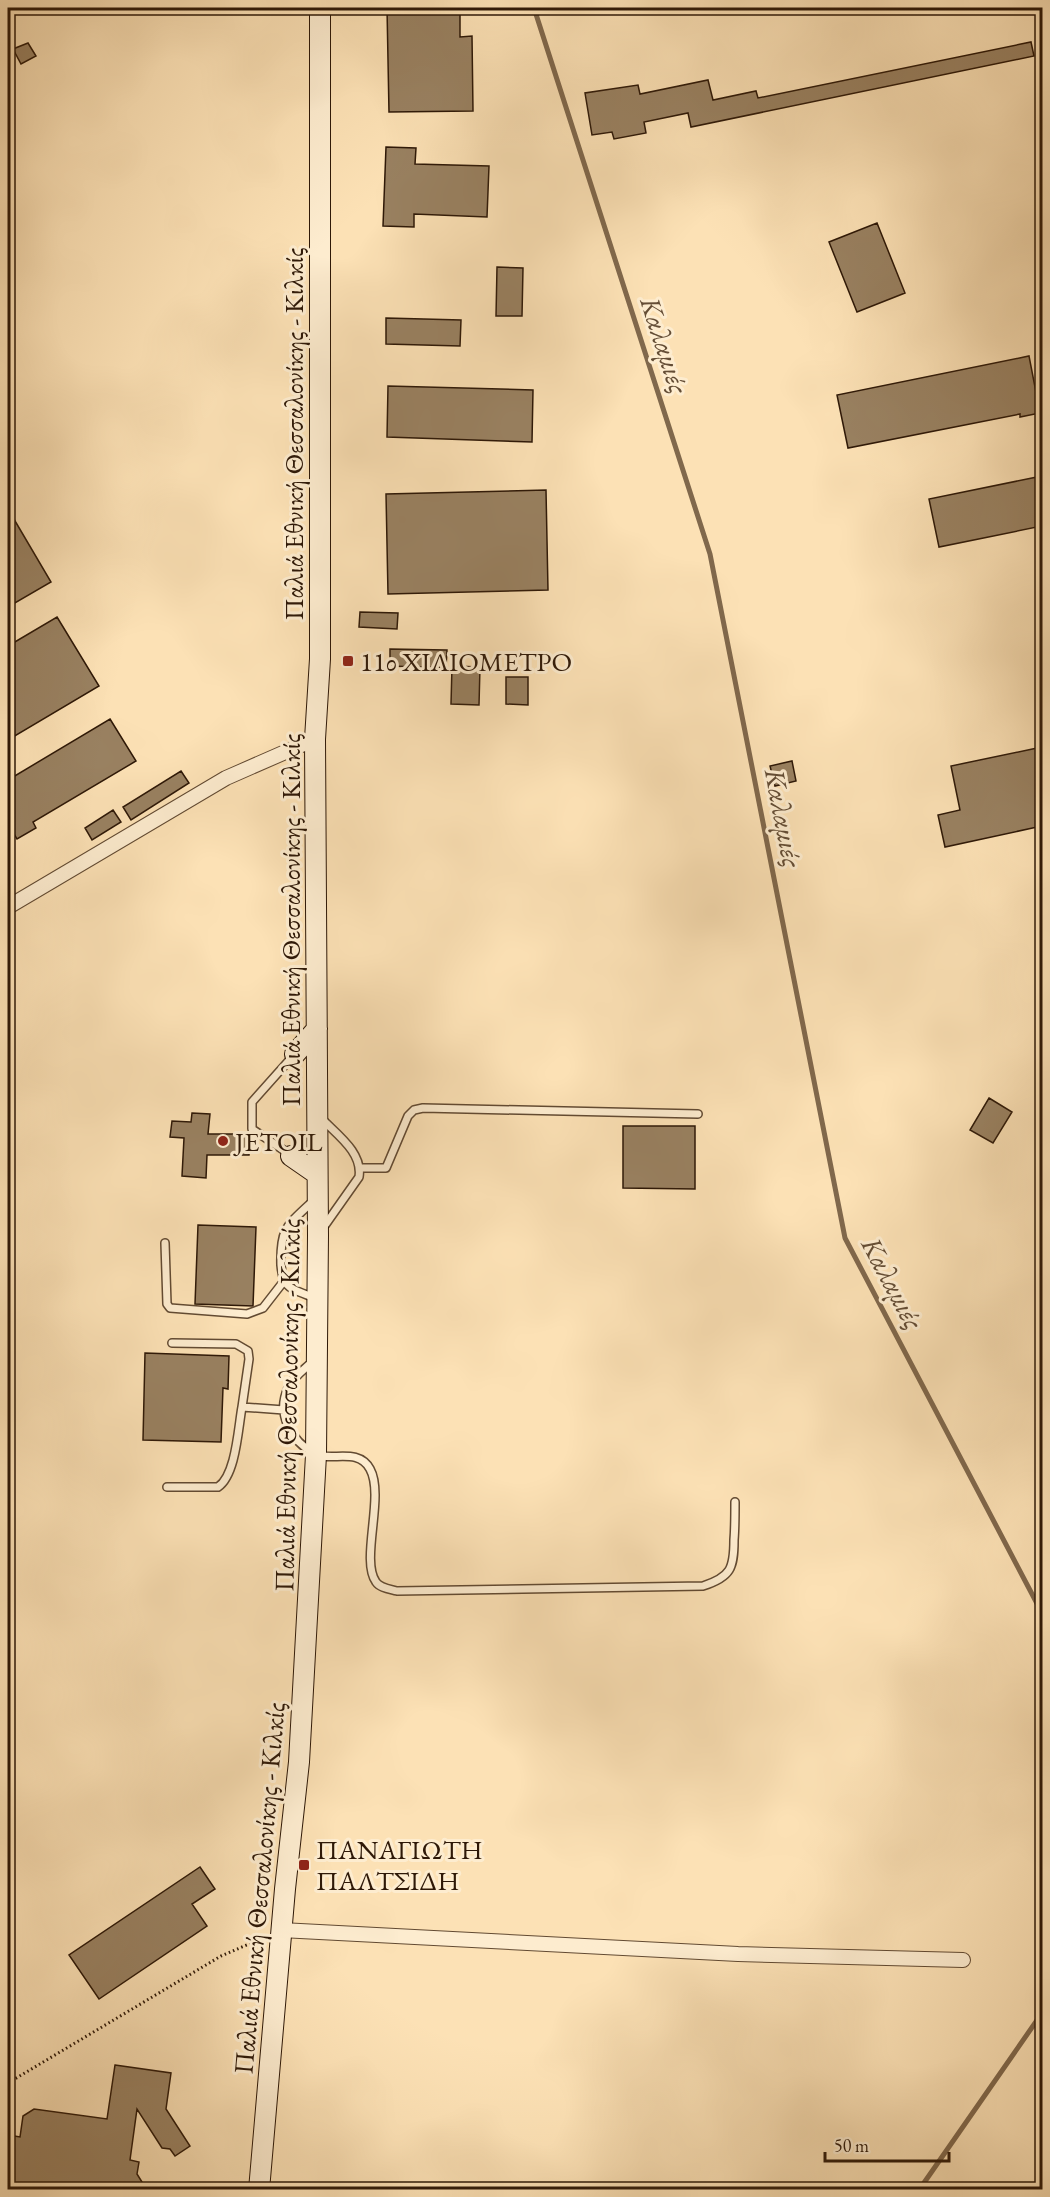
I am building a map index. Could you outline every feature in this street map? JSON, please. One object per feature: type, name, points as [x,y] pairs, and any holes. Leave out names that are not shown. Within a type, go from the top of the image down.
[{"type":"main road","name":"Παλιά Εθνική Θεσσαλονίκης - Κιλκίς","points":[[259,2190],[281,1929],[299,1762],[316,1455],[318,1196],[315,739],[320,659],[320,8]]},
{"type":"main road","points":[[295,1054],[317,1029]]},
{"type":"main road","points":[[291,1156],[317,1174]]},
{"type":"street","points":[[8,907],[226,778],[315,739]]},
{"type":"street","points":[[281,1929],[738,1954],[963,1960]]},
{"type":"lane","points":[[291,1156],[252,1129],[252,1102],[295,1054]]},
{"type":"lane","points":[[360,1168],[386,1168],[408,1116],[414,1110],[423,1107],[698,1114]]},
{"type":"lane","points":[[316,1113],[351,1150],[359,1160],[360,1168],[359,1177],[318,1235]]},
{"type":"lane","points":[[318,1196],[291,1222],[281,1242],[284,1281],[292,1289],[318,1299]]},
{"type":"lane","points":[[165,1243],[166,1304],[170,1308],[247,1314],[263,1308],[284,1281]]},
{"type":"lane","points":[[166,1487],[218,1487],[223,1484],[230,1470],[249,1359],[248,1351],[236,1344],[172,1343]]},
{"type":"lane","points":[[317,1357],[289,1386],[284,1410],[285,1422],[298,1441],[316,1455],[351,1457],[364,1462],[370,1470],[374,1485],[370,1563],[376,1583],[383,1588],[397,1591],[703,1586],[719,1581],[734,1562],[735,1502]]},
{"type":"lane","points":[[242,1407],[284,1410]]},
{"type":"path","points":[[8,2083],[221,1956],[281,1929]]},
{"type":"building","points":[[387,8],[460,8],[460,37],[472,36],[473,111],[389,112]]},
{"type":"building","points":[[1031,42],[1034,56],[691,127],[688,113],[644,122],[646,133],[614,139],[612,132],[592,135],[585,93],[638,85],[640,94],[708,80],[713,100],[756,91],[758,98]]},
{"type":"building","points":[[28,43],[36,56],[21,64],[13,49]]},
{"type":"building","points":[[386,147],[416,148],[415,164],[489,166],[487,217],[414,214],[414,227],[383,226]]},
{"type":"building","points":[[877,223],[905,293],[857,312],[829,242]]},
{"type":"building","points":[[497,267],[523,268],[522,316],[496,316]]},
{"type":"building","points":[[386,318],[461,320],[460,346],[386,344]]},
{"type":"building","points":[[1029,356],[1040,413],[1020,417],[1020,414],[848,448],[837,395]]},
{"type":"building","points":[[388,386],[533,390],[532,442],[387,437]]},
{"type":"building","points":[[1042,476],[1042,526],[939,547],[929,499]]},
{"type":"building","points":[[546,490],[548,590],[388,594],[386,494]]},
{"type":"building","points":[[8,509],[51,582],[8,607]]},
{"type":"building","points":[[360,612],[398,613],[397,629],[359,627]]},
{"type":"building","points":[[57,617],[99,686],[8,740],[8,646]]},
{"type":"building","points":[[390,649],[447,650],[446,668],[390,666]]},
{"type":"building","points":[[452,666],[480,667],[479,705],[451,704]]},
{"type":"building","points":[[506,677],[528,677],[528,705],[506,704]]},
{"type":"building","points":[[110,719],[136,761],[33,822],[36,828],[17,839],[8,823],[8,780]]},
{"type":"building","points":[[1042,747],[1042,826],[945,847],[938,815],[960,810],[951,766]]},
{"type":"building","points":[[792,761],[796,781],[775,786],[770,766]]},
{"type":"building","points":[[181,771],[189,783],[131,820],[123,807]]},
{"type":"building","points":[[113,810],[121,822],[92,840],[85,828]]},
{"type":"building","points":[[989,1098],[1012,1112],[993,1143],[970,1130]]},
{"type":"building","points":[[192,1113],[210,1114],[208,1134],[250,1134],[249,1155],[207,1155],[206,1178],[182,1176],[184,1138],[170,1137],[172,1121],[191,1122]]},
{"type":"building","points":[[623,1126],[695,1126],[695,1189],[623,1188]]},
{"type":"building","points":[[198,1225],[256,1227],[253,1306],[195,1304]]},
{"type":"building","points":[[145,1353],[229,1356],[228,1389],[223,1388],[221,1442],[143,1440]]},
{"type":"building","points":[[200,1867],[215,1889],[192,1904],[207,1926],[99,1999],[69,1955]]},
{"type":"building","points":[[115,2065],[171,2073],[166,2109],[190,2146],[175,2156],[170,2149],[162,2148],[137,2109],[130,2160],[139,2162],[137,2174],[147,2190],[8,2190],[8,2135],[20,2137],[23,2116],[34,2109],[107,2119]]},
{"type":"waterway","name":"Καλαμιές","points":[[534,8],[710,554],[845,1238],[1042,1613]]},
{"type":"waterway","name":"Καλαμιές","points":[[919,2190],[1042,2013]]},
{"type":"place","name":"11ο ΧΙΛΙΟΜΕΤΡΟ","points":[[348,661]]},
{"type":"place","name":"JETOIL","points":[[223,1141]]},
{"type":"place","name":"ΠΑΝΑΓΙΩΤΗ ΠΑΛΤΣΙΔΗ","points":[[304,1865]]}]
